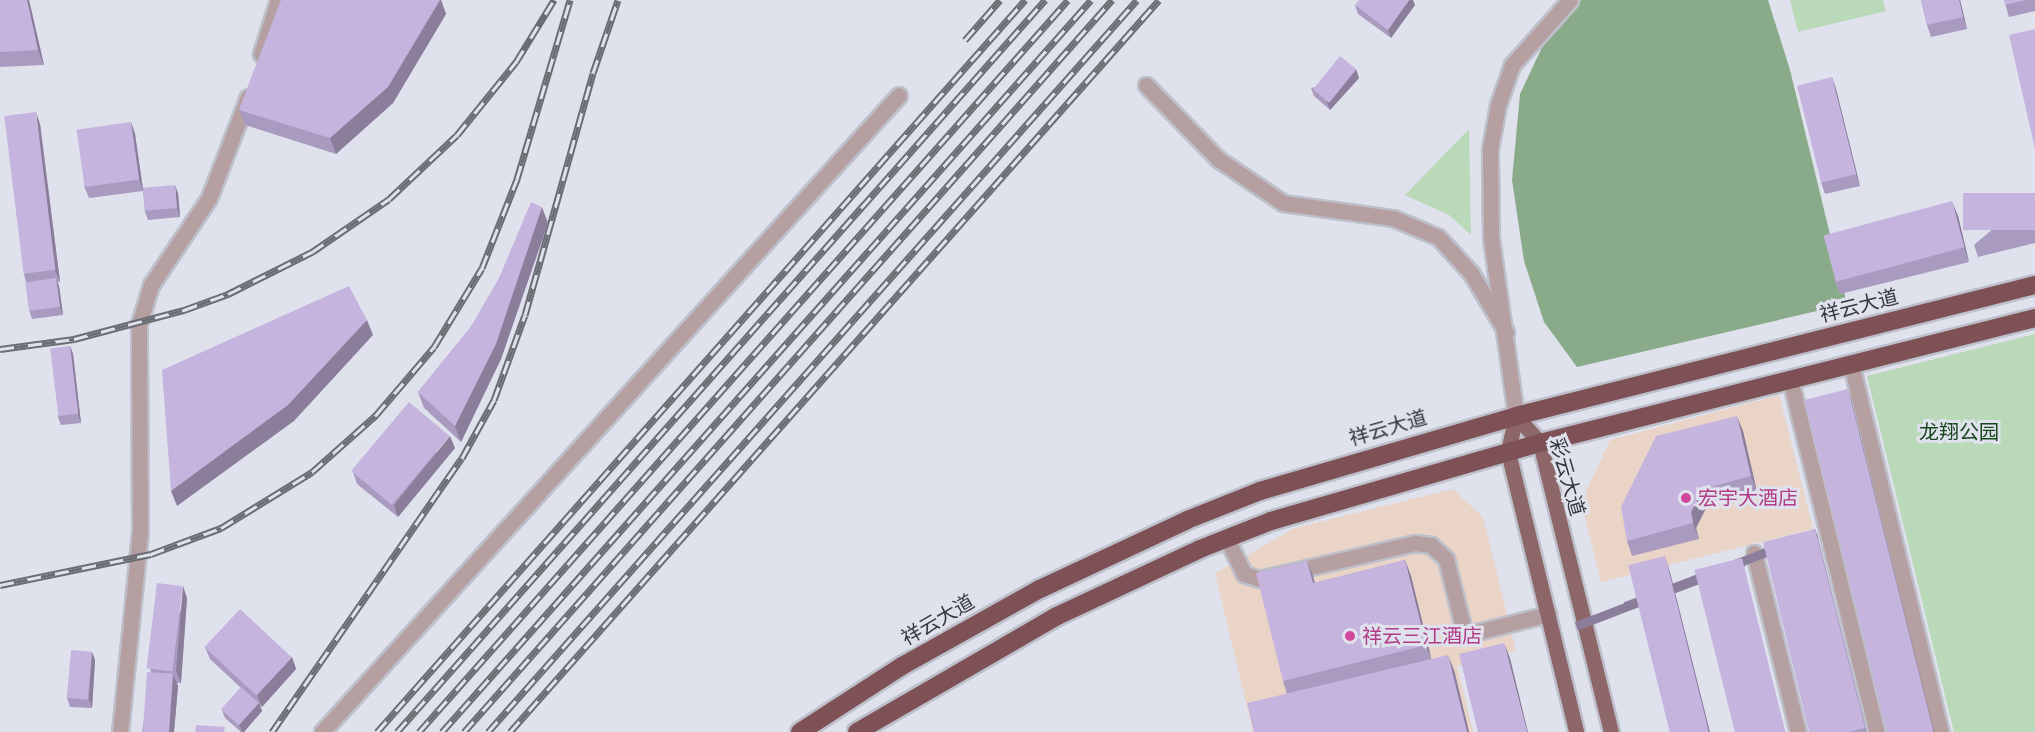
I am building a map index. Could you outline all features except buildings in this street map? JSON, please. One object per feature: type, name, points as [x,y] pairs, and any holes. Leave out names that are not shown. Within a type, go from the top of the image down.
[{"type":"highway","name":"祥云大道","points":[[800,732],[902,666],[994,613],[1187,520],[1311,474],[1516,416],[2035,285]]},
{"type":"highway","points":[[857,732],[1055,617],[1227,538],[1320,504],[1540,443],[2035,318]]},
{"type":"main road","name":"彩云大道","points":[[1516,416],[1540,443],[1611,732]]},
{"type":"main road","points":[[1516,416],[1508,452],[1576,732]]},
{"type":"street","points":[[120,732],[140,533],[139,324],[151,285],[209,198],[253,79],[278,0]]},
{"type":"street","points":[[1516,416],[1488,208],[1494,124],[1512,65],[1570,0]]},
{"type":"street","points":[[1146,85],[1218,159],[1283,203],[1368,214],[1407,222],[1438,237],[1471,273],[1506,332]]},
{"type":"street","points":[[322,732],[899,95]]},
{"type":"street","points":[[1851,364],[1941,732]]},
{"type":"street","points":[[1790,379],[1877,732]]},
{"type":"street","points":[[1227,538],[1244,574],[1259,579],[1414,543],[1431,545],[1446,559],[1465,635],[1548,614]]},
{"type":"street","points":[[1754,553],[1798,732]]},
{"type":"shaded area","points":[[1779,395],[1813,529],[1601,582],[1581,502],[1610,440]]},
{"type":"shaded area","points":[[1453,489],[1483,517],[1516,651],[1457,666],[1473,732],[1253,732],[1215,573],[1295,528]]},
{"type":"green space","points":[[1581,0],[1768,0],[1790,70],[1847,304],[1577,367],[1544,322],[1524,261],[1512,180],[1520,94],[1544,43]]},
{"type":"green space","points":[[1790,0],[1883,0],[1886,11],[1798,32]]},
{"type":"green space","points":[[1469,129],[1471,235],[1449,215],[1405,195]]},
{"type":"green space","name":"龙翔公园","points":[[2035,334],[2035,732],[1954,732],[1867,376]]},
{"type":"railway","points":[[0,349],[74,339],[184,310],[228,294],[312,252],[389,199],[457,135],[516,62],[554,0]]},
{"type":"railway","points":[[0,585],[151,554],[221,528],[312,472],[376,415],[434,347],[482,268],[517,179],[570,0]]},
{"type":"railway","points":[[272,732],[462,458],[494,400],[525,315],[593,73],[618,0]]},
{"type":"railway","points":[[965,40],[1000,0]]},
{"type":"railway","points":[[377,732],[1025,0]]},
{"type":"railway","points":[[397,732],[1045,0]]},
{"type":"railway","points":[[419,732],[1068,0]]},
{"type":"railway","points":[[442,732],[1091,0]]},
{"type":"railway","points":[[464,732],[1112,0]]},
{"type":"railway","points":[[488,732],[1137,0]]},
{"type":"railway","points":[[510,732],[1159,0]]},
{"type":"place","name":"宏宇大酒店","points":[[1686,498]]},
{"type":"place","name":"祥云三江酒店","points":[[1350,636]]}]
